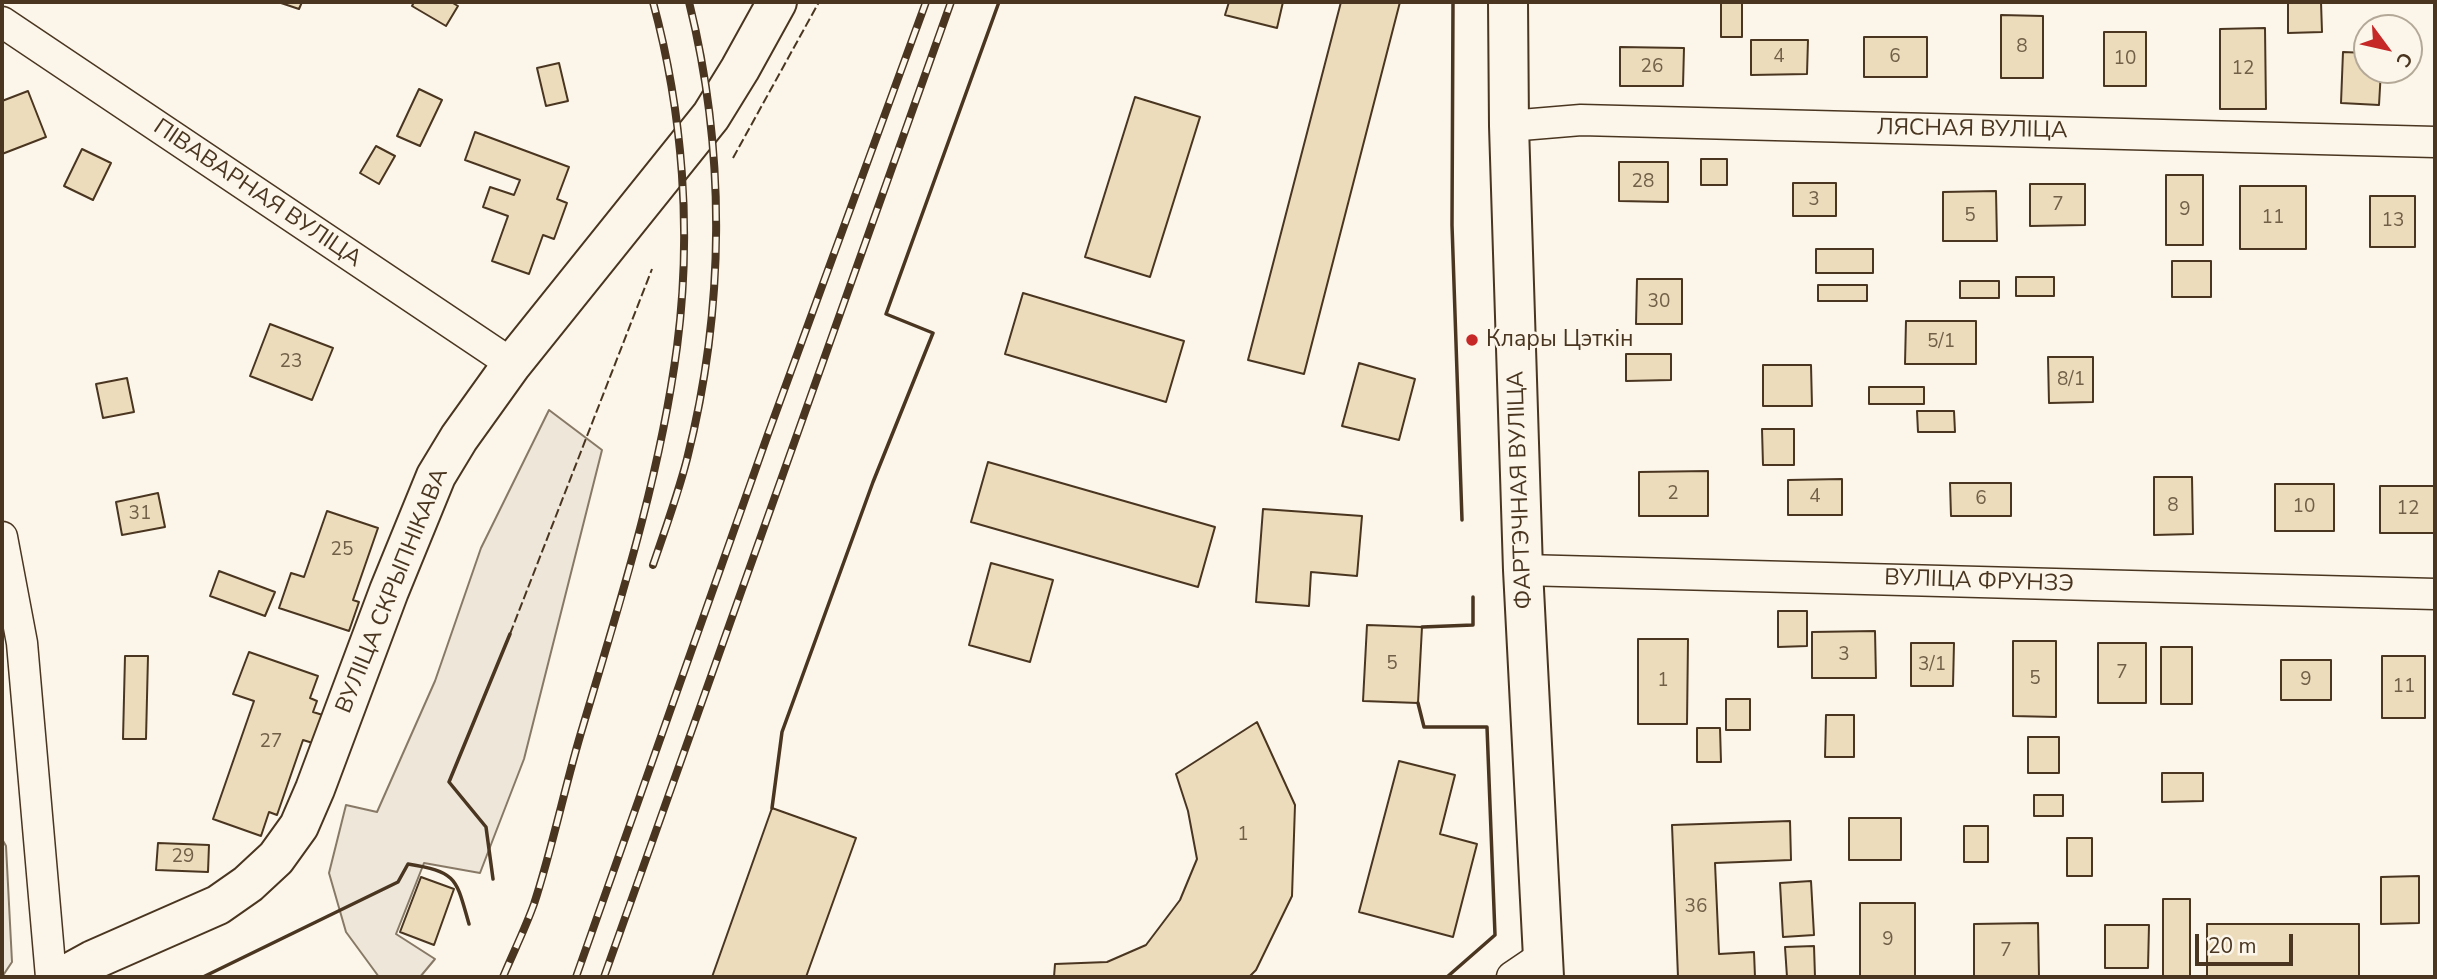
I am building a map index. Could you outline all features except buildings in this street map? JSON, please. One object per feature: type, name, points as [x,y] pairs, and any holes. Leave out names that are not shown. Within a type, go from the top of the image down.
[{"type":"street","name":"ВУЛІЦА СКРЫПНІКАВА","points":[[62,977],[93,960],[218,905],[248,884],[276,858],[299,826],[316,789],[389,591],[436,476],[459,438],[512,365],[711,116],[777,2]]},
{"type":"street","name":"ФАРТЭЧНАЯ ВУЛІЦА","points":[[1508,2],[1509,126],[1533,970]]},
{"type":"street","name":"ПІВАВАРНАЯ ВУЛІЦА","points":[[2,22],[512,365]]},
{"type":"street","name":"ЛЯСНАЯ ВУЛІЦА","points":[[1509,126],[1581,120],[2435,142]]},
{"type":"street","points":[[2,537],[22,643],[51,977]]},
{"type":"street","name":"ВУЛІЦА ФРУНЗЭ","points":[[1523,570],[2435,594]]},
{"type":"shaded area","points":[[549,410],[602,450],[524,759],[480,873],[424,863],[396,934],[435,959],[420,977],[379,977],[346,932],[329,873],[346,805],[377,812],[435,681],[481,548]]},
{"type":"shaded area","points":[[2,839],[6,846],[12,962],[2,977]]},
{"type":"railway","points":[[503,977],[541,882],[638,538],[670,395],[682,304],[684,217],[672,87],[653,2]]},
{"type":"railway","points":[[653,565],[683,472],[700,402],[714,288],[715,173],[710,115],[689,2]]},
{"type":"railway","points":[[576,977],[768,434],[926,2]]},
{"type":"railway","points":[[604,977],[951,2]]},
{"type":"fence","points":[[733,158],[819,2]]},
{"type":"fence","points":[[510,634],[652,269]]},
{"type":"wall","points":[[772,808],[782,732],[873,482],[933,333],[886,314],[999,2]]},
{"type":"wall","points":[[1453,2],[1452,225],[1462,520]]},
{"type":"wall","points":[[1422,627],[1473,625],[1473,597]]},
{"type":"wall","points":[[493,879],[486,827],[449,782],[510,634]]},
{"type":"wall","points":[[1418,703],[1424,727],[1487,727],[1495,935],[1447,977]]},
{"type":"wall","points":[[203,977],[398,882],[408,864],[437,870],[452,880],[461,897],[469,924]]},
{"type":"place","name":"Клары Цэткін","points":[[1472,340]]}]
